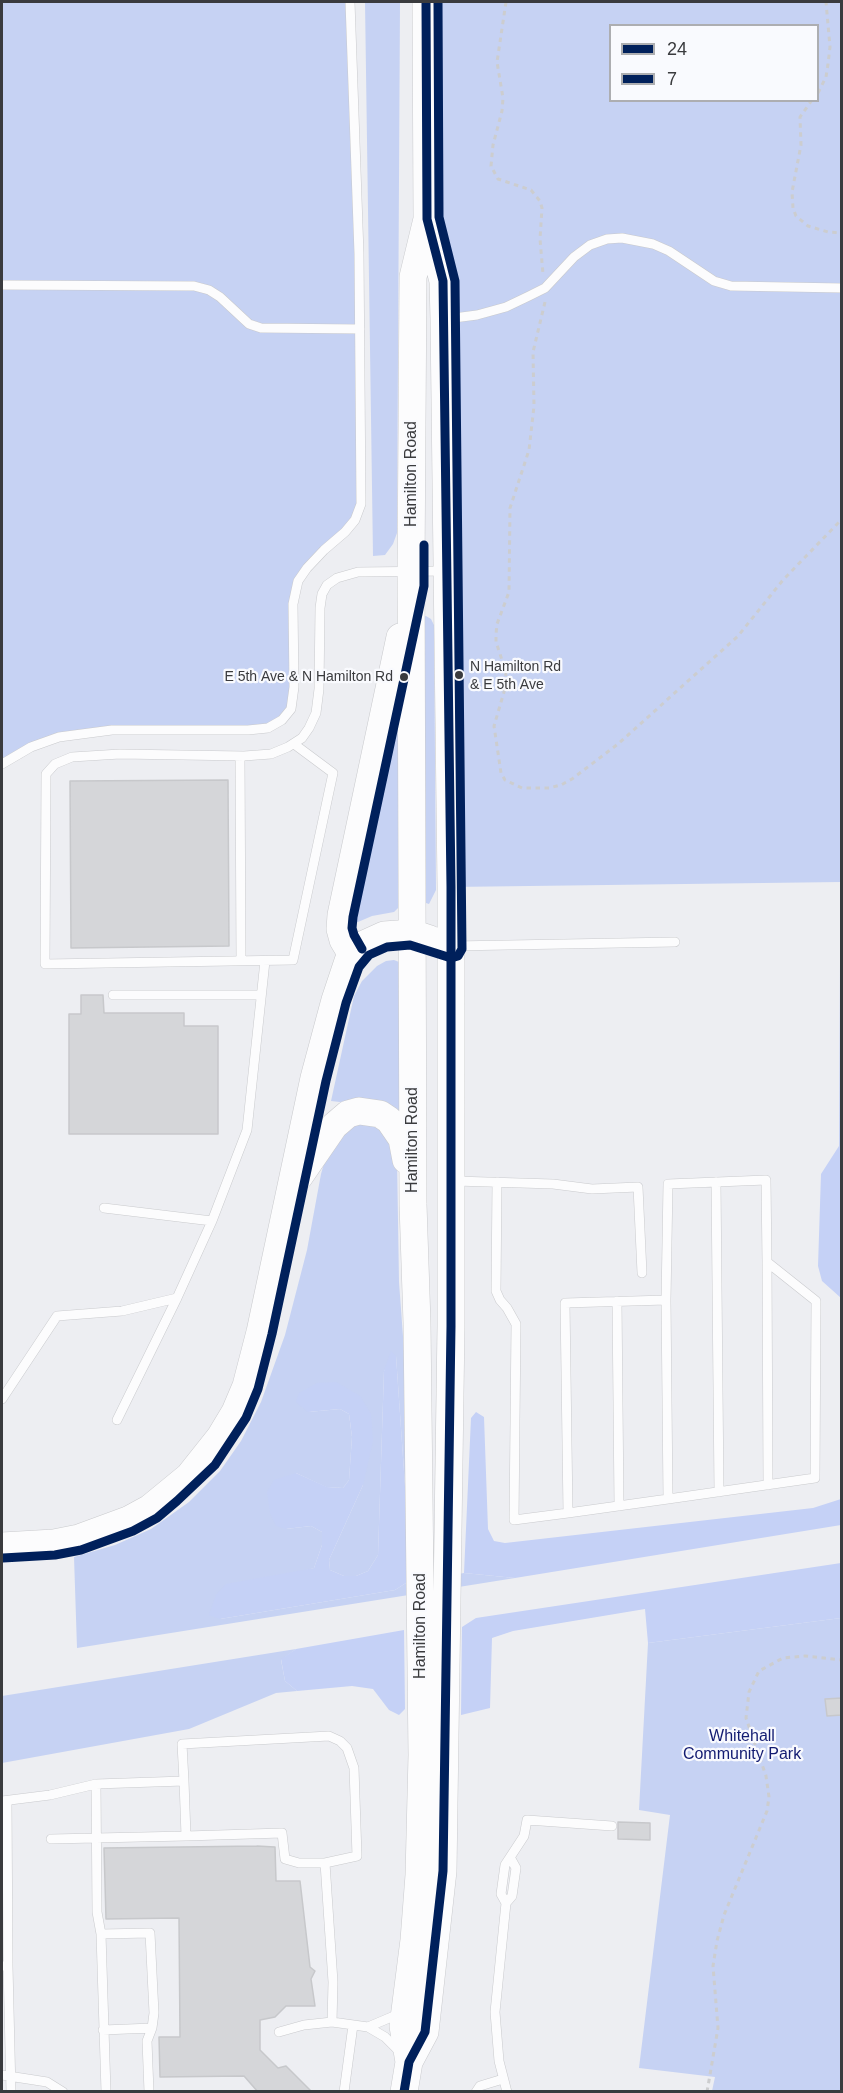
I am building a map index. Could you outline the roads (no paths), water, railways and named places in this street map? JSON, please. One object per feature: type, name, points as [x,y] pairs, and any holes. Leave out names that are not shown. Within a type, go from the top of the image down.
[{"type":"main road","name":"Hamilton Road","points":[[409,2062],[403,2026],[419,1875],[422,1755],[418,1347],[413,1204],[413,277],[427,219],[426,2]]},
{"type":"main road","name":"Hamilton Road","points":[[404,2091],[409,2062],[425,2032],[443,1871],[452,1181],[444,319],[443,281],[427,219]]},
{"type":"main road","points":[[352,955],[343,940],[340,929],[342,915],[412,577]]},
{"type":"main road","points":[[2,1546],[63,1541],[120,1524],[150,1508],[171,1492],[206,1457],[235,1412],[246,1386],[329,1021],[348,961],[362,945],[376,937],[392,934],[412,933],[451,946]]},
{"type":"main road","points":[[290,1191],[334,1126],[348,1114],[369,1111],[389,1120],[402,1139],[413,1204]]},
{"type":"lane","points":[[2,764],[31,747],[59,737],[112,730],[268,728],[282,720],[291,709],[294,687],[293,604],[298,581],[324,550],[345,532],[354,520],[361,504],[360,329],[350,2]]},
{"type":"lane","points":[[444,319],[477,315],[506,307],[545,288],[574,256],[590,245],[607,239],[622,238],[653,244],[669,251],[714,280],[731,286],[842,288]]},
{"type":"lane","points":[[2,285],[194,286],[214,294],[249,324],[261,328],[360,329]]},
{"type":"lane","points":[[294,744],[333,773],[293,960],[45,964],[46,774],[55,764],[72,757],[120,754],[240,756],[271,754],[294,744],[302,738],[316,713],[319,689],[320,608],[322,594],[327,585],[348,574],[412,577],[447,571]]},
{"type":"lane","points":[[240,756],[241,961]]},
{"type":"lane","points":[[451,946],[675,942]]},
{"type":"lane","points":[[117,1420],[212,1221],[247,1130],[265,961]]},
{"type":"lane","points":[[112,995],[261,995]]},
{"type":"lane","points":[[668,1499],[666,1300],[668,1184],[766,1180],[768,1485]]},
{"type":"lane","points":[[452,1181],[553,1184],[592,1189],[638,1186],[642,1273]]},
{"type":"lane","points":[[497,1182],[496,1291],[516,1324],[514,1520],[815,1479],[816,1301],[767,1262]]},
{"type":"lane","points":[[716,1182],[719,1492]]},
{"type":"lane","points":[[104,1208],[212,1221]]},
{"type":"lane","points":[[2,1399],[57,1316],[122,1311],[177,1298]]},
{"type":"lane","points":[[568,1513],[565,1303],[666,1300]]},
{"type":"lane","points":[[617,1301],[619,1506]]},
{"type":"lane","points":[[51,1839],[186,1836],[282,1833],[285,1859],[299,1863],[325,1863],[357,1856],[354,1768],[347,1748],[340,1741],[329,1736],[182,1744],[186,1836]]},
{"type":"lane","points":[[11,2091],[6,2075],[4,1801],[50,1796],[96,1784],[184,1781]]},
{"type":"lane","points":[[96,1784],[97,1912],[101,1934],[105,2091]]},
{"type":"lane","points":[[507,2091],[499,2061],[495,2012],[506,1903],[512,1896],[516,1868],[511,1858],[524,1836],[527,1820],[612,1826]]},
{"type":"lane","points":[[325,1863],[333,1982],[332,2022]]},
{"type":"lane","points":[[101,1934],[150,1933],[154,2013],[147,2041],[149,2091]]},
{"type":"lane","points":[[368,2027],[405,2010]]},
{"type":"lane","points":[[279,2032],[304,2025],[332,2022],[368,2027],[390,2042],[409,2062]]},
{"type":"lane","points":[[344,2091],[353,2025]]},
{"type":"lane","points":[[103,2030],[152,2028]]},
{"type":"lane","points":[[6,2075],[46,2082],[63,2091]]},
{"type":"lane","points":[[476,2091],[480,2086],[503,2079]]},
{"type":"place","name":"N Hamilton Rd & E 5th Ave","points":[[459,675]]},
{"type":"place","name":"E 5th Ave & N Hamilton Rd","points":[[404,677]]},
{"type":"park label","name":"Whitehall Community Park","points":[[742,1746]]}]
